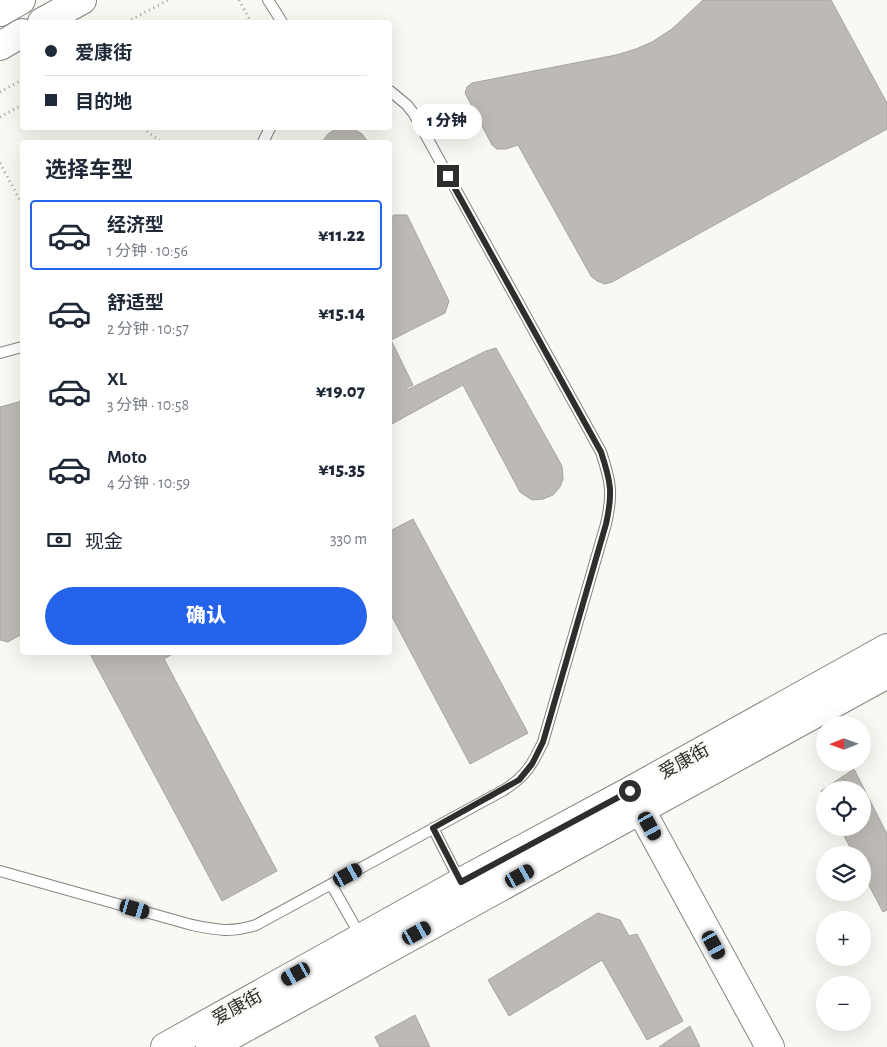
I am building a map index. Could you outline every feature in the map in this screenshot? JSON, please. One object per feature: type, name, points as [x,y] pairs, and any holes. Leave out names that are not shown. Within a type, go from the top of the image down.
[{"type":"street","points":[[0,12],[21,0]]},
{"type":"street","points":[[46,20],[82,0]]},
{"type":"street","points":[[0,46],[20,34]]},
{"type":"street","name":"爱康街","points":[[210,1047],[635,800],[887,648]]},
{"type":"street","name":"爱康街","points":[[165,1047],[461,882],[635,800],[887,674]]},
{"type":"street","points":[[635,800],[770,1047]]},
{"type":"lane","points":[[268,0],[281,20]]},
{"type":"lane","points":[[0,871],[192,925],[222,931],[238,930],[256,925],[519,780],[532,764],[543,742],[606,524],[611,503],[611,488],[601,452],[414,114],[407,105],[392,93]]},
{"type":"lane","points":[[0,353],[20,347]]},
{"type":"lane","points":[[433,828],[461,882]]},
{"type":"lane","points":[[331,884],[362,938]]},
{"type":"path","points":[[131,20],[168,0]]},
{"type":"path","points":[[239,0],[251,20]]},
{"type":"path","points":[[0,92],[20,81]]},
{"type":"path","points":[[0,117],[20,106]]},
{"type":"path","points":[[146,130],[159,140]]},
{"type":"path","points":[[0,163],[20,200]]},
{"type":"building","points":[[703,0],[831,0],[887,103],[887,129],[612,282],[605,284],[591,276],[518,145],[506,149],[497,149],[492,145],[465,93],[467,87],[472,83],[616,55],[636,49],[652,42],[672,29]]},
{"type":"building","points":[[334,130],[356,130],[366,140],[324,140]]},
{"type":"building","points":[[407,215],[449,301],[445,313],[392,340],[392,216]]},
{"type":"building","points":[[392,342],[413,385],[406,388],[407,390],[486,351],[496,348],[562,466],[563,479],[560,487],[553,495],[543,499],[532,500],[520,492],[463,385],[392,424]]},
{"type":"building","points":[[20,402],[20,635],[8,642],[0,640],[0,407]]},
{"type":"building","points":[[413,519],[528,733],[470,764],[392,617],[392,530]]},
{"type":"building","points":[[91,655],[171,655],[164,659],[277,871],[222,901]]},
{"type":"building","points":[[851,771],[855,771],[860,781],[836,781]]},
{"type":"building","points":[[871,802],[887,834],[887,910],[883,912],[871,889],[871,846],[849,846],[844,836],[871,836]]},
{"type":"building","points":[[598,913],[620,920],[629,936],[637,934],[683,1021],[647,1040],[602,960],[509,1016],[488,980]]},
{"type":"building","points":[[415,1015],[430,1047],[380,1047],[375,1037]]},
{"type":"building","points":[[690,1026],[700,1047],[659,1047]]},
{"type":"route","points":[[448,176],[601,452],[609,477],[611,503],[543,742],[532,764],[519,780],[504,790],[433,828],[461,882],[630,791]]}]
